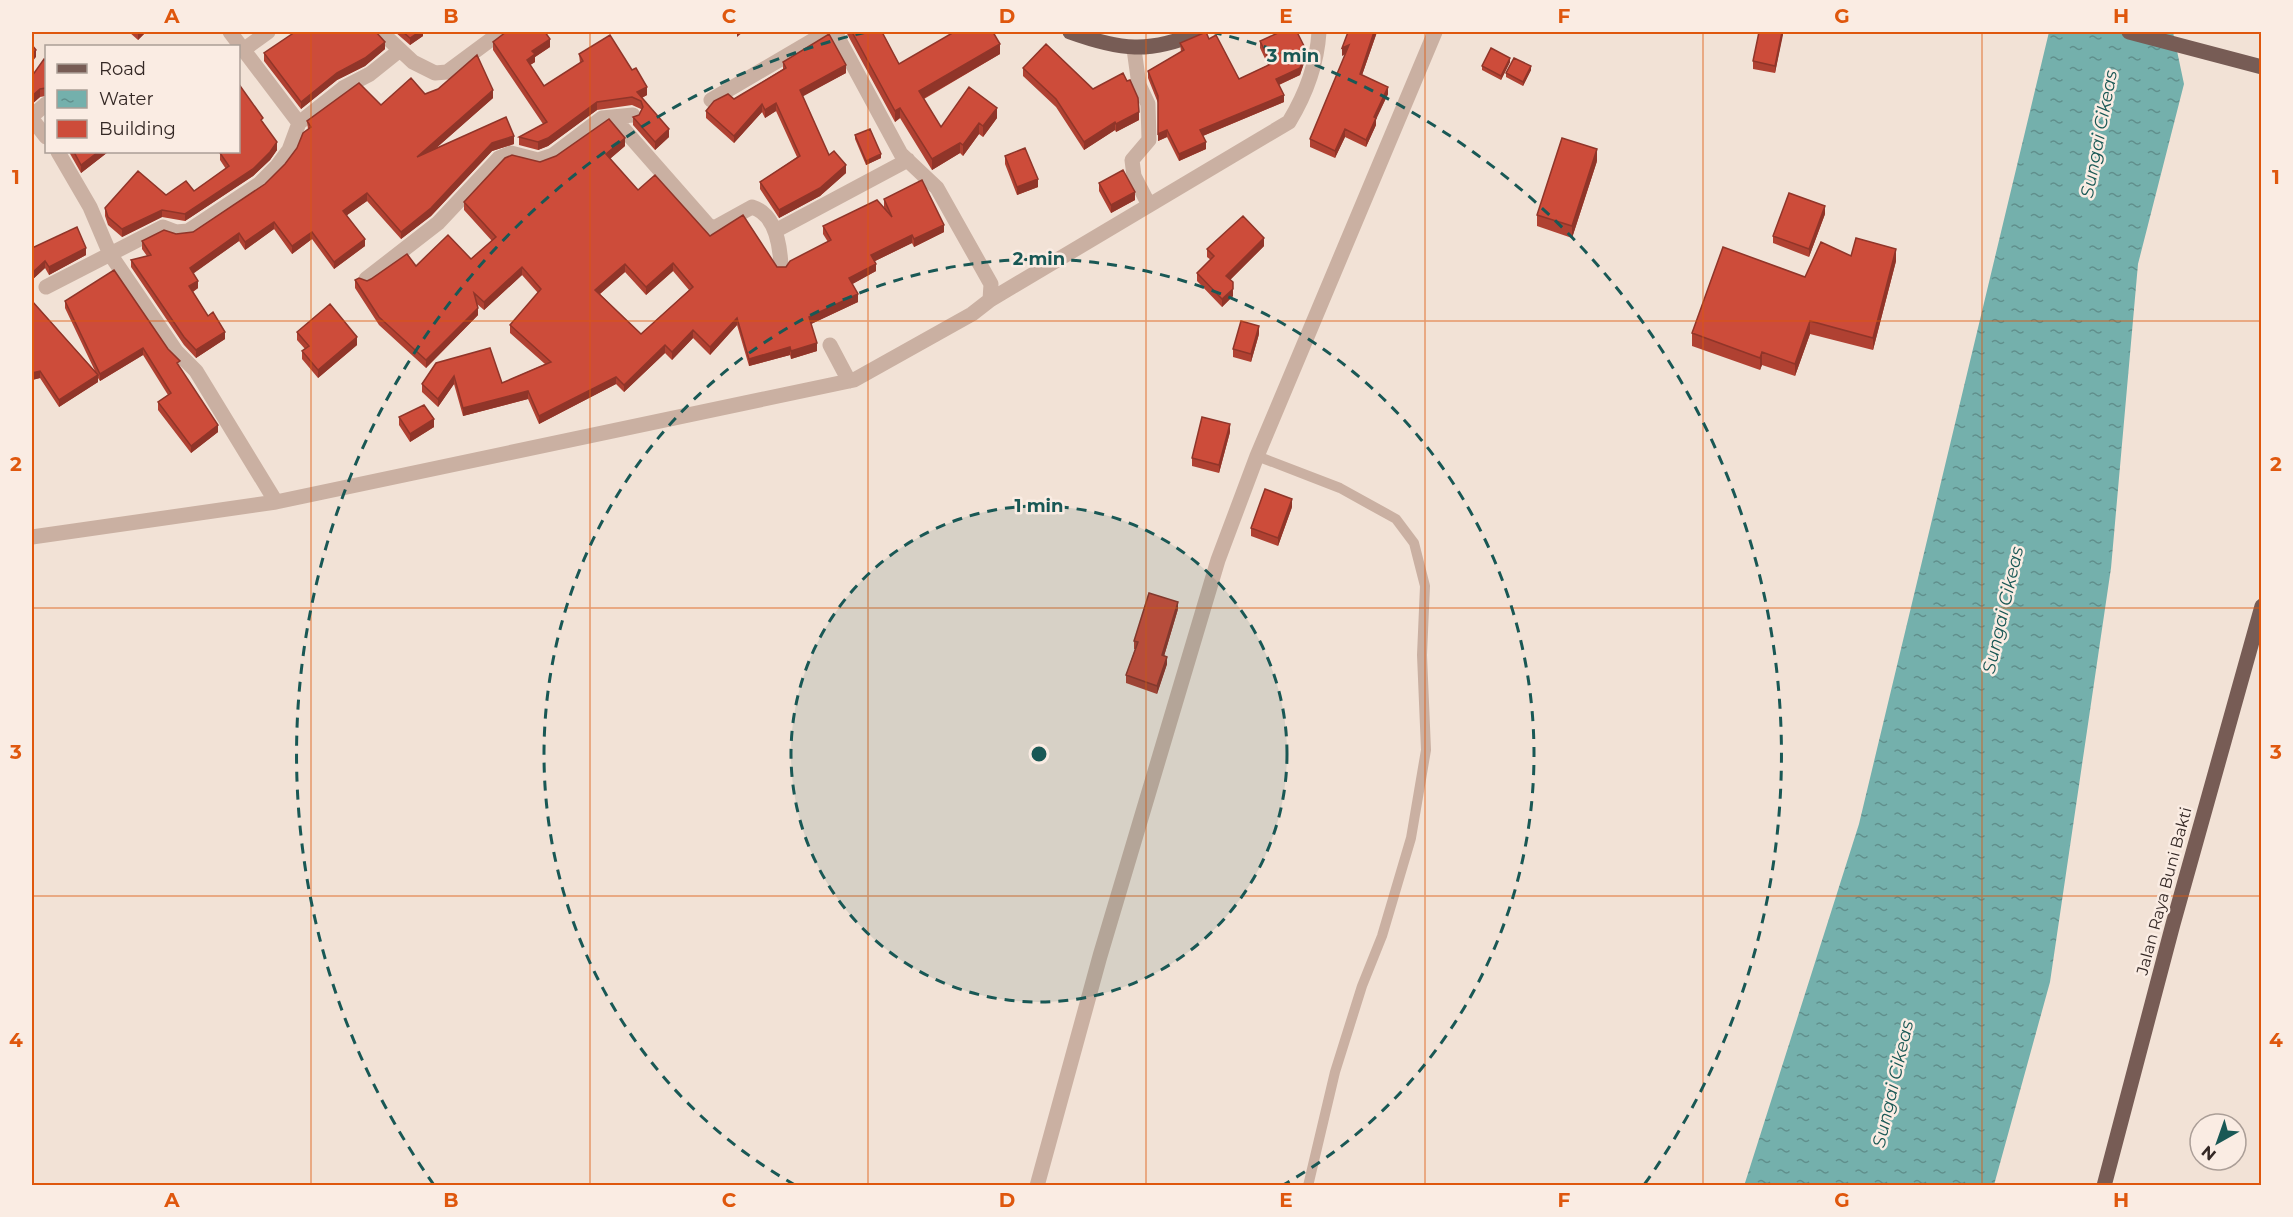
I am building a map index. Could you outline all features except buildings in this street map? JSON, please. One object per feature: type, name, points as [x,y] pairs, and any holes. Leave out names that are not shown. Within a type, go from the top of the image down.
[{"type":"main road","points":[[1070,32],[1107,45],[1134,49],[1200,32]]},
{"type":"main road","points":[[2129,32],[2262,68]]},
{"type":"main road","name":"Jalan Raya Buni Bakti","points":[[2104,1185],[2172,924],[2262,606]]},
{"type":"street","points":[[230,32],[239,45]]},
{"type":"street","points":[[243,50],[268,32]]},
{"type":"street","points":[[381,32],[413,62],[435,73],[447,72],[501,32]]},
{"type":"street","points":[[711,100],[826,32]]},
{"type":"street","points":[[835,32],[901,154],[937,188],[991,284],[990,300]]},
{"type":"street","points":[[32,537],[276,502],[854,380],[972,314],[990,300],[1289,122],[1300,105],[1310,81],[1319,32]]},
{"type":"street","points":[[1037,1185],[1100,956],[1181,693],[1218,560],[1257,456],[1435,32]]},
{"type":"street","points":[[240,46],[300,123]]},
{"type":"street","points":[[1134,49],[1138,85],[1148,104],[1149,140],[1132,160],[1134,176],[1149,205]]},
{"type":"street","points":[[46,287],[163,227],[176,232],[188,231],[247,193],[278,166],[289,150],[300,123],[343,88],[370,74],[400,50]]},
{"type":"street","points":[[45,105],[32,117],[45,136]]},
{"type":"street","points":[[366,279],[438,223],[499,158],[511,153],[538,160],[553,155],[602,118],[633,115]]},
{"type":"street","points":[[613,117],[708,225],[714,228],[720,226],[752,207],[758,208],[776,231],[781,266]]},
{"type":"street","points":[[59,153],[90,207],[110,254],[176,351],[196,371],[276,502]]},
{"type":"street","points":[[776,231],[908,160]]},
{"type":"street","points":[[830,345],[849,381]]},
{"type":"lane","points":[[1257,456],[1340,489],[1396,519],[1414,543],[1425,586],[1422,655],[1426,750],[1412,838],[1382,936],[1362,986],[1335,1072],[1308,1185]]},
{"type":"water","name":"Sungai Cikeas","points":[[2049,32],[2173,32],[2184,84],[2138,264],[2111,568],[2050,982],[1994,1185],[1744,1186],[1859,824]]}]
